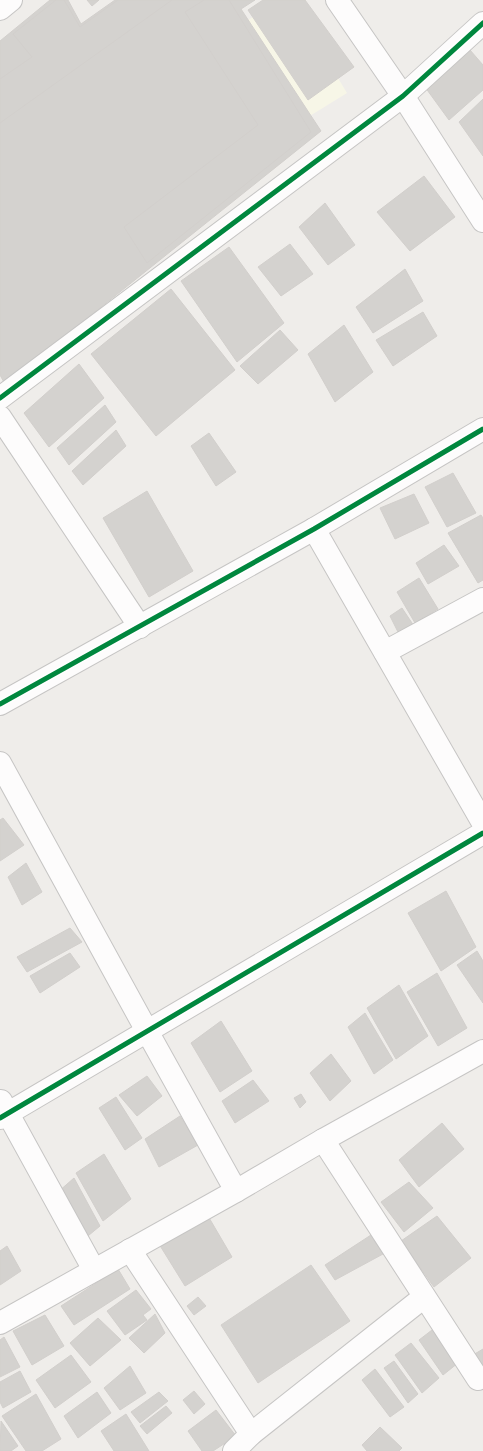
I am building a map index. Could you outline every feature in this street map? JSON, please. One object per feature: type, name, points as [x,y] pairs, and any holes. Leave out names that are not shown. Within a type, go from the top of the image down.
[{"type":"street","points":[[0,9],[11,0]]},
{"type":"street","points":[[337,0],[403,96],[483,221]]},
{"type":"street","points":[[0,398],[403,96],[483,23]]},
{"type":"street","points":[[0,417],[140,627]]},
{"type":"street","points":[[0,704],[314,529],[483,429]]},
{"type":"street","points":[[314,529],[483,823]]},
{"type":"street","points":[[385,652],[483,599]]},
{"type":"street","points":[[0,763],[236,1191]]},
{"type":"street","points":[[94,1270],[2,1110],[147,1031],[483,833]]},
{"type":"street","points":[[0,1323],[483,1051]]},
{"type":"street","points":[[323,1140],[478,1379]]},
{"type":"street","points":[[130,1250],[251,1434]]},
{"type":"street","points":[[234,1451],[251,1434],[424,1297]]},
{"type":"shaded area","points":[[276,0],[291,0],[347,93],[292,127],[233,31]]},
{"type":"building","points":[[50,0],[68,0],[81,24],[115,0],[255,0],[241,9],[321,131],[5,384],[0,375],[0,41]]},
{"type":"building","points":[[56,0],[64,0],[80,27],[118,0],[172,0],[0,123],[0,79],[32,57],[13,34]]},
{"type":"building","points":[[87,0],[99,0],[92,6]]},
{"type":"building","points":[[204,0],[229,0],[311,132],[147,263],[124,227],[258,125],[185,12]]},
{"type":"building","points":[[263,0],[305,0],[354,67],[308,100],[248,10]]},
{"type":"building","points":[[470,50],[483,65],[483,90],[449,120],[425,87]]},
{"type":"building","points":[[483,99],[483,156],[459,122]]},
{"type":"building","points":[[424,176],[455,217],[410,251],[377,212]]},
{"type":"building","points":[[325,203],[355,245],[328,265],[299,227]]},
{"type":"building","points":[[290,244],[313,274],[281,296],[258,267]]},
{"type":"building","points":[[229,247],[284,323],[237,362],[181,281]]},
{"type":"building","points":[[405,269],[423,301],[373,333],[356,307]]},
{"type":"building","points":[[171,289],[235,370],[156,436],[91,354]]},
{"type":"building","points":[[423,312],[437,336],[393,366],[376,340]]},
{"type":"building","points":[[344,325],[373,372],[335,402],[308,354]]},
{"type":"building","points":[[280,330],[298,350],[258,384],[240,366]]},
{"type":"building","points":[[79,364],[104,398],[49,447],[24,413]]},
{"type":"building","points":[[105,405],[116,422],[69,465],[57,448]]},
{"type":"building","points":[[116,430],[126,446],[83,485],[72,471]]},
{"type":"building","points":[[209,433],[236,472],[216,486],[191,446]]},
{"type":"building","points":[[453,473],[476,513],[447,527],[425,487]]},
{"type":"building","points":[[147,491],[193,571],[149,597],[103,518]]},
{"type":"building","points":[[414,494],[429,523],[395,539],[380,508]]},
{"type":"building","points":[[481,515],[483,518],[483,580],[478,583],[448,533]]},
{"type":"building","points":[[444,545],[459,566],[428,584],[416,563]]},
{"type":"building","points":[[419,578],[438,609],[415,623],[397,592]]},
{"type":"building","points":[[402,608],[416,629],[401,638],[390,616]]},
{"type":"building","points":[[3,818],[24,845],[0,861],[0,820]]},
{"type":"building","points":[[26,863],[42,892],[22,905],[8,877]]},
{"type":"building","points":[[446,891],[476,947],[441,971],[408,913]]},
{"type":"building","points":[[70,928],[82,942],[27,972],[17,957]]},
{"type":"building","points":[[477,951],[483,961],[483,1003],[457,965]]},
{"type":"building","points":[[70,953],[80,967],[40,993],[30,976]]},
{"type":"building","points":[[437,973],[467,1028],[438,1046],[407,992]]},
{"type":"building","points":[[399,985],[428,1036],[396,1059],[367,1008]]},
{"type":"building","points":[[365,1013],[393,1060],[374,1074],[348,1027]]},
{"type":"building","points":[[221,1021],[252,1071],[220,1092],[191,1043]]},
{"type":"building","points":[[331,1054],[351,1081],[330,1101],[310,1073]]},
{"type":"building","points":[[147,1076],[162,1096],[137,1116],[119,1095]]},
{"type":"building","points":[[253,1080],[269,1101],[235,1123],[222,1101]]},
{"type":"building","points":[[301,1094],[306,1102],[300,1108],[294,1098]]},
{"type":"building","points":[[116,1097],[142,1138],[125,1150],[99,1108]]},
{"type":"building","points":[[180,1116],[198,1145],[159,1167],[145,1139]]},
{"type":"building","points":[[442,1123],[464,1149],[419,1187],[399,1160]]},
{"type":"building","points":[[104,1154],[131,1199],[103,1221],[76,1173]]},
{"type":"building","points":[[74,1178],[100,1226],[83,1240],[58,1192]]},
{"type":"building","points":[[409,1182],[433,1208],[404,1232],[381,1202]]},
{"type":"building","points":[[208,1216],[232,1257],[185,1286],[159,1244]]},
{"type":"building","points":[[437,1216],[471,1258],[434,1287],[401,1241]]},
{"type":"building","points":[[371,1235],[383,1254],[335,1280],[325,1265]]},
{"type":"building","points":[[7,1246],[21,1271],[0,1285],[0,1251]]},
{"type":"building","points":[[311,1265],[350,1321],[258,1383],[221,1325]]},
{"type":"building","points":[[118,1269],[130,1289],[74,1325],[61,1306]]},
{"type":"building","points":[[136,1290],[151,1309],[143,1315],[147,1320],[125,1335],[107,1311]]},
{"type":"building","points":[[198,1297],[206,1306],[194,1315],[187,1306]]},
{"type":"building","points":[[155,1314],[165,1333],[144,1353],[129,1338]]},
{"type":"building","points":[[45,1315],[64,1346],[32,1365],[13,1331]]},
{"type":"building","points":[[98,1318],[121,1340],[90,1366],[70,1343]]},
{"type":"building","points":[[432,1330],[458,1363],[443,1375],[419,1340]]},
{"type":"building","points":[[4,1337],[20,1367],[0,1377],[0,1340]]},
{"type":"building","points":[[411,1343],[439,1378],[422,1393],[395,1355]]},
{"type":"building","points":[[483,1349],[483,1367],[473,1355]]},
{"type":"building","points":[[71,1355],[91,1382],[55,1408],[36,1380]]},
{"type":"building","points":[[394,1361],[418,1394],[408,1403],[384,1368]]},
{"type":"building","points":[[130,1366],[146,1393],[120,1410],[104,1388]]},
{"type":"building","points":[[375,1369],[404,1407],[390,1417],[362,1380]]},
{"type":"building","points":[[20,1371],[31,1392],[3,1408],[0,1402],[0,1382]]},
{"type":"building","points":[[194,1391],[205,1404],[194,1414],[183,1400]]},
{"type":"building","points":[[97,1392],[111,1413],[78,1438],[64,1416]]},
{"type":"building","points":[[159,1392],[168,1401],[140,1423],[131,1412]]},
{"type":"building","points":[[36,1394],[61,1439],[42,1451],[26,1451],[2,1416]]},
{"type":"building","points":[[166,1406],[172,1413],[147,1434],[140,1426]]},
{"type":"building","points":[[216,1410],[236,1436],[213,1451],[202,1451],[188,1431]]},
{"type":"building","points":[[126,1414],[149,1451],[114,1451],[101,1431]]},
{"type":"building","points":[[1,1421],[18,1446],[11,1451],[0,1451]]},
{"type":"building","points":[[380,1427],[402,1448],[399,1451],[367,1451],[362,1445]]},
{"type":"cycle path","points":[[0,398],[403,96],[483,23]]},
{"type":"cycle path","points":[[0,704],[314,529],[483,429]]},
{"type":"cycle path","points":[[0,1118],[483,833]]}]
